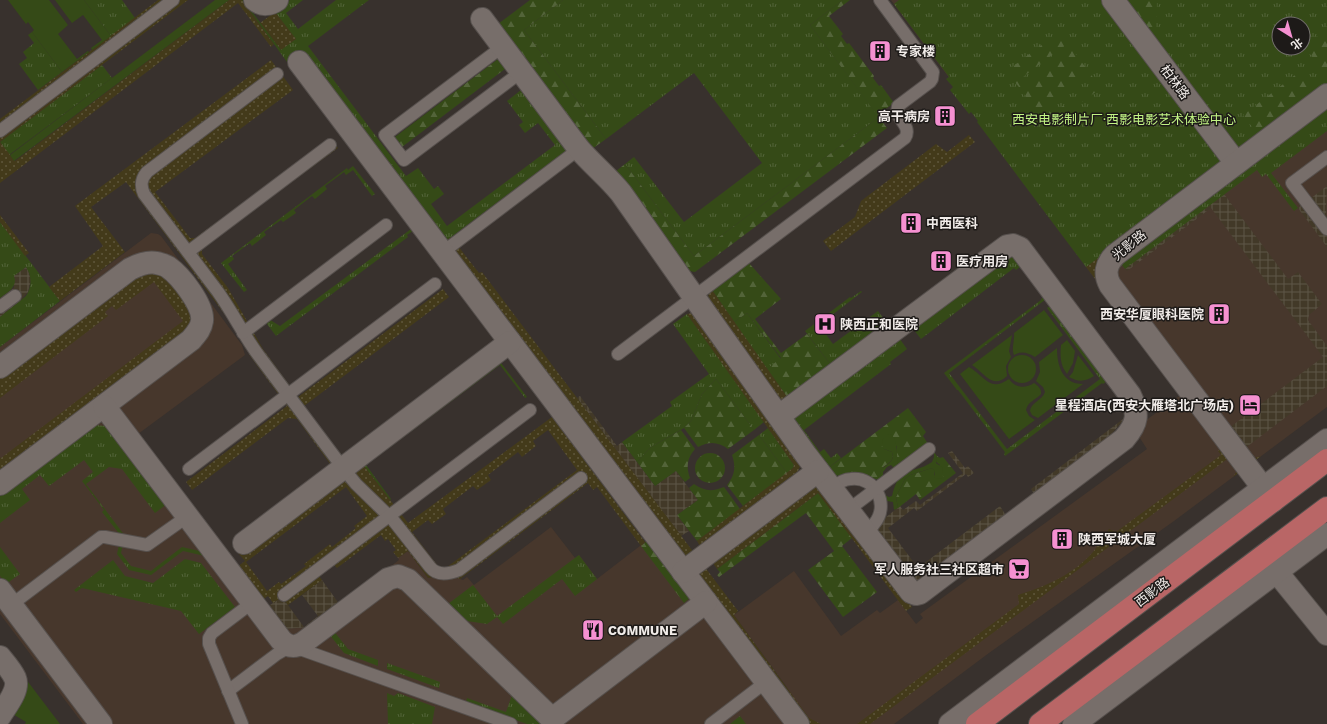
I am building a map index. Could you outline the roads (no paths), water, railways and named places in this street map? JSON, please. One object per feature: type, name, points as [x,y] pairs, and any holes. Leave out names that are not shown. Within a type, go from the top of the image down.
[{"type":"main road","name":"西影路","points":[[977,724],[1268,494],[1327,460]]},
{"type":"main road","points":[[1040,724],[1270,564],[1327,508]]},
{"type":"street","points":[[255,0],[263,4],[269,4],[277,0]]},
{"type":"street","name":"柏林路","points":[[1113,0],[1236,163]]},
{"type":"street","points":[[482,19],[579,149],[621,193],[694,297],[779,416],[818,470],[908,590],[914,593],[920,593],[1124,439],[1132,429],[1136,418],[1136,406],[1130,395],[1020,248],[1010,245],[779,416]]},
{"type":"street","points":[[299,62],[798,724]]},
{"type":"street","name":"光影路","points":[[1268,494],[1110,285],[1106,273],[1109,261],[1115,255],[1327,95]]},
{"type":"street","points":[[0,367],[130,269],[142,263],[155,262],[167,266],[177,275],[197,301],[202,311],[202,322],[198,332],[191,340],[0,484]]},
{"type":"street","points":[[244,542],[510,342]]},
{"type":"street","points":[[104,406],[281,640],[291,646],[297,646],[303,643],[388,579],[398,576],[403,577],[408,580],[548,721],[706,602]]},
{"type":"street","points":[[950,724],[1268,494],[1327,440]]},
{"type":"street","points":[[683,572],[818,470]]},
{"type":"street","points":[[1074,724],[1270,564],[1327,534]]},
{"type":"street","points":[[1270,564],[1327,634]]},
{"type":"street","points":[[6,597],[101,724]]},
{"type":"street","points":[[0,657],[14,675],[17,683],[14,692],[0,716]]},
{"type":"lane","points":[[0,130],[173,0]]},
{"type":"lane","points":[[618,354],[906,136],[908,133],[907,128],[897,113],[898,106],[930,82],[933,72],[880,0]]},
{"type":"lane","points":[[502,47],[385,135],[394,148],[404,160],[521,72]]},
{"type":"lane","points":[[277,74],[143,177],[141,188],[228,306],[252,347],[343,468],[356,484],[388,516],[432,570],[440,573],[459,570],[581,478]]},
{"type":"lane","points":[[188,252],[330,145]]},
{"type":"lane","points":[[443,252],[579,149]]},
{"type":"lane","points":[[1327,157],[1292,183],[1327,229]]},
{"type":"lane","points":[[243,333],[386,225]]},
{"type":"lane","points":[[189,469],[435,284]]},
{"type":"lane","points":[[0,307],[15,296]]},
{"type":"lane","points":[[284,595],[530,410]]},
{"type":"lane","points":[[848,510],[929,449]]},
{"type":"lane","points":[[832,489],[840,482],[850,479],[861,479],[875,489],[880,496],[881,507],[879,517],[873,526],[864,532]]},
{"type":"lane","points":[[6,597],[100,538],[105,537],[147,545],[188,516]]},
{"type":"lane","points":[[242,724],[209,644],[209,638],[212,633],[253,602]]},
{"type":"lane","points":[[228,690],[284,650],[297,648],[511,724]]},
{"type":"lane","points":[[711,724],[766,682]]},
{"type":"place","name":"专家楼","points":[[880,51]]},
{"type":"place","name":"高干病房","points":[[945,116]]},
{"type":"place","name":"中西医科","points":[[911,223]]},
{"type":"place","name":"医疗用房","points":[[941,261]]},
{"type":"place","name":"西安华厦眼科医院","points":[[1219,314]]},
{"type":"place","name":"陕西正和医院","points":[[825,324]]},
{"type":"place","name":"星程酒店(西安大雁塔北广场店)","points":[[1250,405]]},
{"type":"place","name":"陕西军城大厦","points":[[1062,539]]},
{"type":"place","name":"军人服务社三社区超市","points":[[1019,569]]},
{"type":"place","name":"COMMUNE","points":[[593,630]]},
{"type":"park label","name":"西安电影制片厂·西影电影艺术体验中心","points":[[1124,119]]}]
